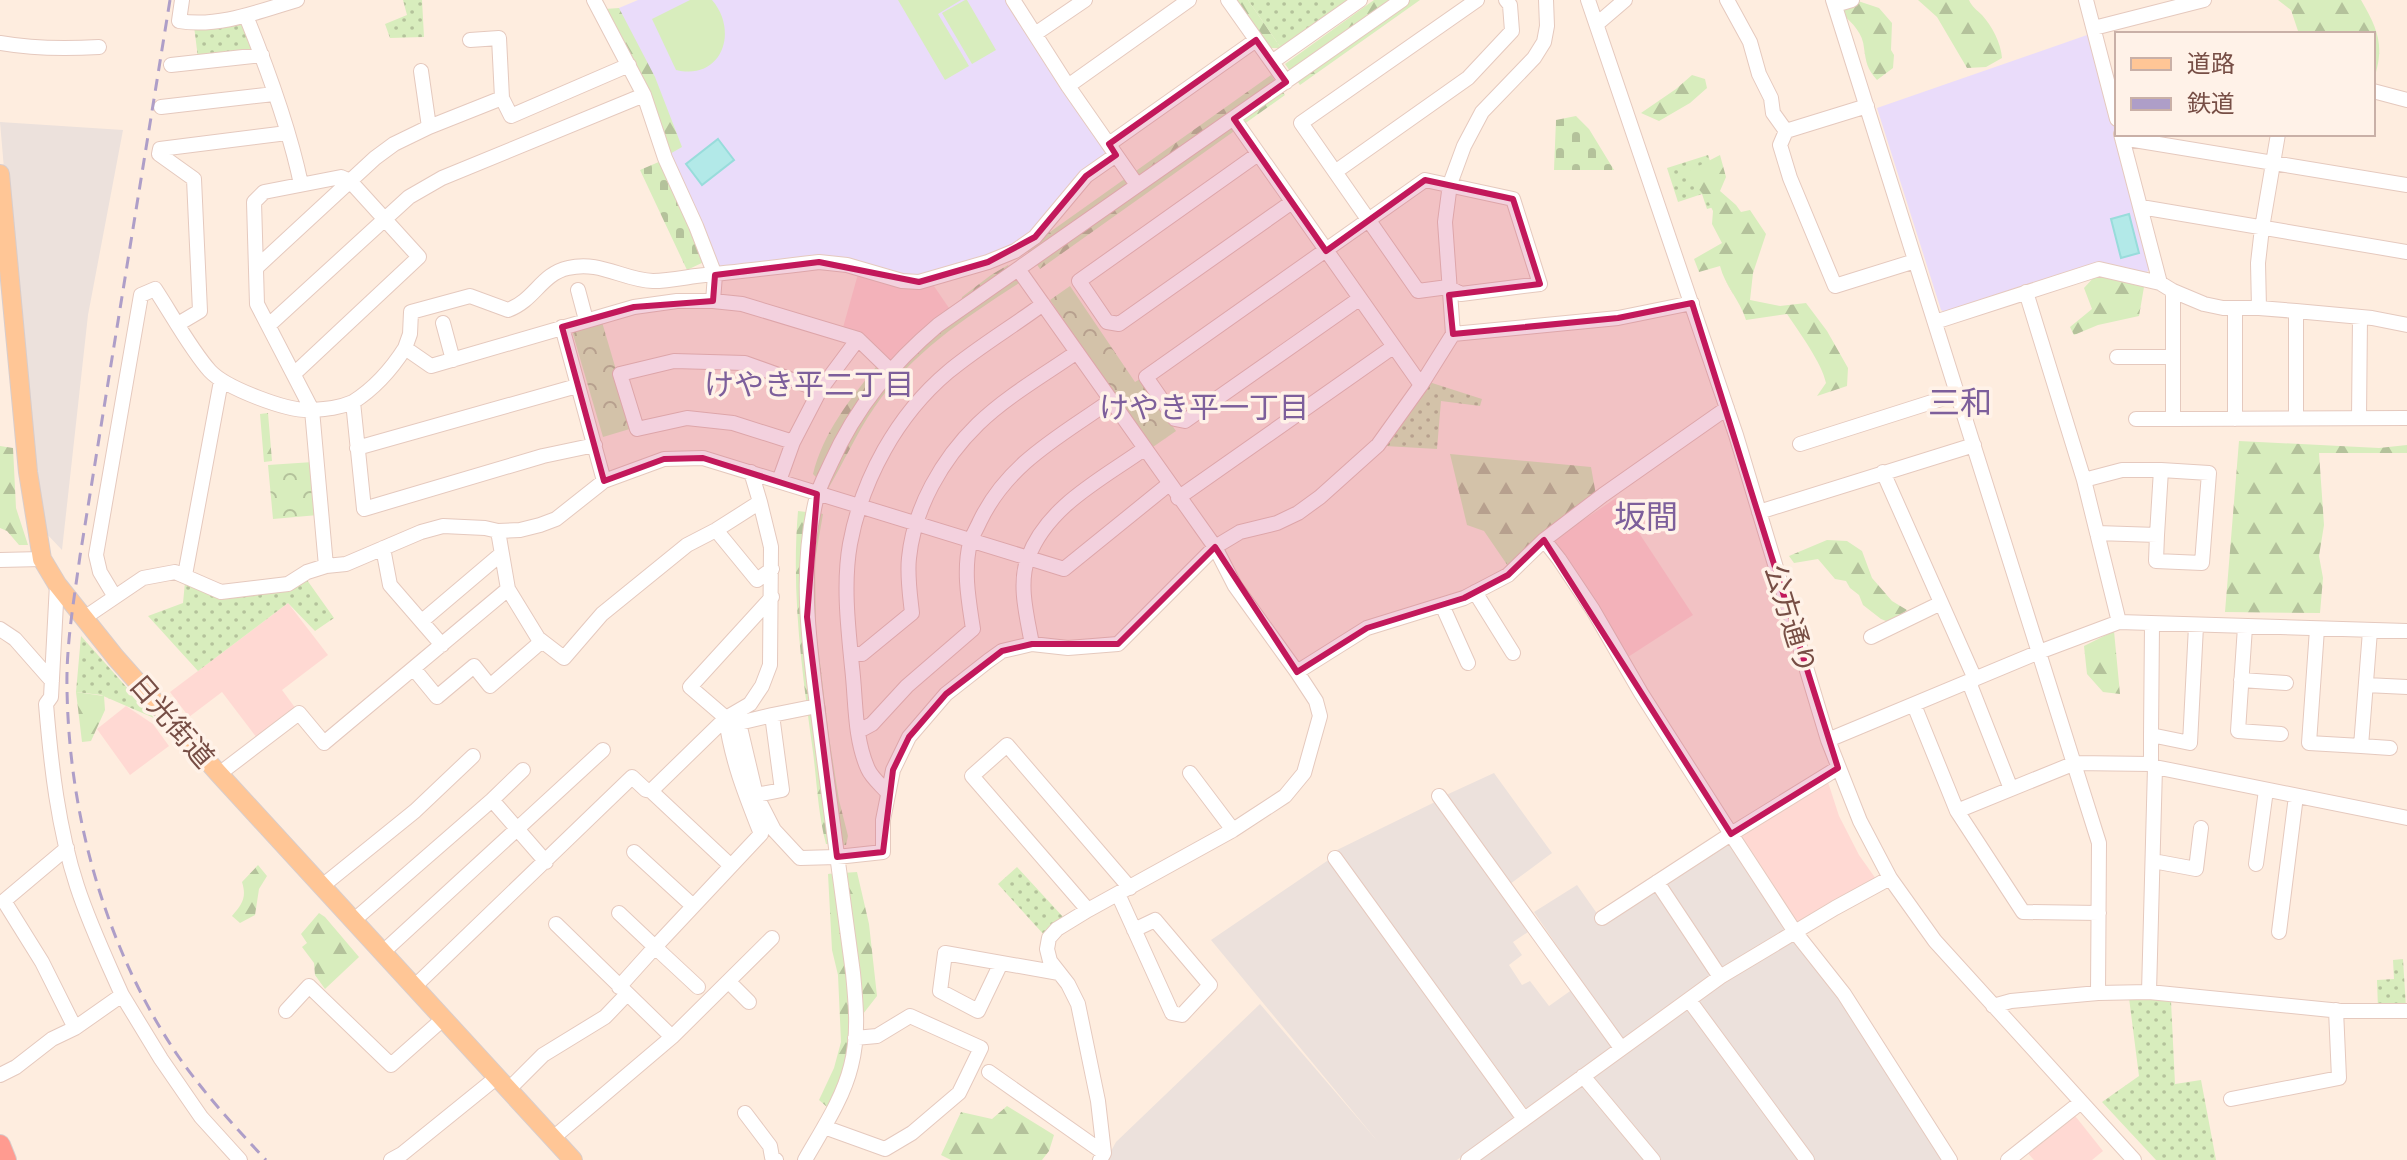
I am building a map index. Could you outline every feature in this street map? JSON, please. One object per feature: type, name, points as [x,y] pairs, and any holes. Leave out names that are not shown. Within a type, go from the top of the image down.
[{"type":"highway","points":[[0,1145],[6,1160]]},
{"type":"main road","name":"日光街道","points":[[0,174],[3,248],[28,472],[42,559],[84,618],[219,774],[573,1160]]},
{"type":"street","points":[[182,0],[179,21],[192,23],[246,16],[297,0]]},
{"type":"street","points":[[594,0],[644,95],[665,158],[696,226],[715,275],[713,301]]},
{"type":"street","points":[[1013,0],[1137,185]]},
{"type":"street","points":[[1035,34],[1085,0]]},
{"type":"street","points":[[1068,86],[1171,5],[1189,0]]},
{"type":"street","points":[[1228,0],[1286,82]]},
{"type":"street","points":[[1272,62],[1360,0]]},
{"type":"street","points":[[805,1160],[843,1090],[852,1064],[855,1038],[856,1005],[817,706],[807,617],[806,576],[817,494],[844,433],[890,370],[938,325],[1402,0]]},
{"type":"street","points":[[1359,299],[1185,421],[1175,419],[1146,377],[1326,251],[1369,220],[1425,180],[1513,199],[1540,284],[1461,294],[1448,287],[1418,291],[1369,220],[1301,123],[1477,0]]},
{"type":"street","points":[[1335,172],[1468,78],[1512,31],[1510,5],[1506,0]]},
{"type":"street","points":[[817,706],[739,723],[756,795],[774,830],[800,858],[883,852],[883,820],[893,770],[909,737],[946,694],[1002,651],[1032,644],[1068,648],[1118,644],[1215,547],[1240,532],[1277,523],[1298,513],[1378,445],[1453,334],[1445,222],[1450,184],[1464,146],[1482,112],[1534,58],[1544,42],[1546,0]]},
{"type":"street","name":"公方通り","points":[[1588,0],[1727,408],[1828,740],[1860,821],[1890,878],[1935,941],[2134,1160]]},
{"type":"street","points":[[1597,24],[1625,0]]},
{"type":"street","points":[[1727,0],[1750,42],[1759,74],[1771,98],[1773,113],[1786,131]]},
{"type":"street","points":[[1852,0],[1834,3],[2099,843],[2098,993]]},
{"type":"street","points":[[2094,28],[2204,0]]},
{"type":"street","points":[[2087,1],[2113,88]]},
{"type":"street","points":[[246,16],[262,55],[301,184]]},
{"type":"street","points":[[470,40],[499,38],[502,98],[511,116],[629,65]]},
{"type":"street","points":[[115,597],[100,572],[96,555],[141,295],[155,289],[208,369],[221,381],[254,396],[312,410],[339,408],[368,392],[405,348],[410,334],[411,312],[470,296],[508,310],[520,306],[551,274],[565,268],[605,268],[651,281],[819,262],[847,265],[902,281],[936,279],[1015,251],[1035,237],[1086,176],[1113,150],[1256,40]]},
{"type":"street","points":[[0,43],[29,48],[99,47]]},
{"type":"street","points":[[171,65],[262,55]]},
{"type":"street","points":[[421,71],[429,127]]},
{"type":"street","points":[[2375,92],[2407,100]]},
{"type":"street","points":[[161,107],[274,94]]},
{"type":"street","points":[[269,325],[409,197],[442,178],[644,95]]},
{"type":"street","points":[[257,267],[394,144],[502,98]]},
{"type":"street","points":[[1867,106],[1786,131],[1780,145],[1790,178],[1835,286],[1915,261]]},
{"type":"street","points":[[1234,119],[1421,385]]},
{"type":"street","points":[[178,324],[200,311],[194,179],[159,154],[160,149],[287,133]]},
{"type":"street","points":[[2173,419],[2167,287],[2121,136],[2407,185]]},
{"type":"street","points":[[2259,308],[2258,263],[2278,136]]},
{"type":"street","points":[[1258,154],[1079,281],[1107,322],[1119,324],[1292,202]]},
{"type":"street","points":[[295,373],[419,257],[350,181],[341,177],[264,192],[254,202],[257,304],[312,410],[326,566]]},
{"type":"street","points":[[2141,207],[2407,252]]},
{"type":"street","points":[[1018,269],[1215,547],[1242,596],[1316,701],[1320,716],[1304,773],[1285,796],[1233,830],[1088,910],[1057,929],[1049,938],[1047,949],[1050,961],[1078,1004],[1098,1101],[1102,1156]]},
{"type":"street","points":[[1935,322],[2099,269],[2167,287],[2204,304],[2235,309],[2259,308],[2360,317],[2407,325]]},
{"type":"street","points":[[578,290],[586,320]]},
{"type":"street","points":[[2026,292],[2084,480],[2119,622]]},
{"type":"street","points":[[405,348],[431,366],[634,307],[677,301],[713,301],[742,304],[858,339],[890,370]]},
{"type":"street","points":[[1453,334],[1618,318],[1692,303]]},
{"type":"street","points":[[888,793],[869,772],[859,731],[851,654],[848,597],[850,546],[859,507],[875,468],[908,413],[949,371],[1043,304]]},
{"type":"street","points":[[2235,309],[2235,419]]},
{"type":"street","points":[[2296,311],[2296,418]]},
{"type":"street","points":[[2359,418],[2360,317]]},
{"type":"street","points":[[443,323],[453,360]]},
{"type":"street","points":[[562,327],[604,481]]},
{"type":"street","points":[[779,481],[793,442],[820,390],[858,339]]},
{"type":"street","points":[[1178,498],[1393,347]]},
{"type":"street","points":[[851,654],[862,654],[912,613],[909,558],[916,524],[943,467],[978,424],[1077,352]]},
{"type":"street","points":[[2117,357],[2172,357]]},
{"type":"street","points":[[793,442],[733,423],[687,418],[637,429],[620,374],[674,361],[745,363],[820,390]]},
{"type":"street","points":[[185,575],[221,381]]},
{"type":"street","points":[[357,448],[577,386]]},
{"type":"street","points":[[1800,444],[1957,394]]},
{"type":"street","points":[[859,731],[872,724],[907,686],[973,629],[968,598],[970,541],[1007,478],[1035,454],[1110,401]]},
{"type":"street","points":[[353,402],[364,509],[543,456],[595,445]]},
{"type":"street","points":[[1297,672],[1367,628],[1442,605],[1508,575],[1544,540],[1603,495],[1727,408]]},
{"type":"street","points":[[2136,419],[2407,418]]},
{"type":"street","points":[[1759,512],[1974,445]]},
{"type":"street","points":[[1032,644],[1024,586],[1027,559],[1046,524],[1067,503],[1144,449]]},
{"type":"street","points":[[84,618],[143,578],[175,572],[221,592],[288,584],[307,572],[346,564],[421,532],[443,526],[520,530],[556,519],[604,481],[664,459],[703,458],[1064,569],[1169,484]]},
{"type":"street","points":[[2084,480],[2122,470],[2161,470],[2209,473],[2202,563],[2156,561],[2161,470]]},
{"type":"street","points":[[651,791],[726,718],[750,704],[770,665],[771,547],[751,472]]},
{"type":"street","points":[[1883,472],[1941,603],[2011,789]]},
{"type":"street","points":[[498,531],[508,589],[542,641],[564,658],[602,614],[687,545],[760,502]]},
{"type":"street","points":[[716,530],[757,580],[772,569]]},
{"type":"street","points":[[2097,533],[2157,535]]},
{"type":"street","points":[[1544,540],[1593,610],[1641,693],[1795,932],[1844,994],[1950,1160]]},
{"type":"street","points":[[383,548],[390,585],[442,645]]},
{"type":"street","points":[[422,621],[501,554]]},
{"type":"street","points":[[0,560],[42,559]]},
{"type":"street","points":[[57,584],[51,697],[46,704],[49,749],[77,886],[122,995],[201,1117],[240,1160]]},
{"type":"street","points":[[219,774],[299,713],[324,743],[508,589]]},
{"type":"street","points":[[1475,592],[1513,653]]},
{"type":"street","points":[[391,1160],[543,1055],[605,1017],[655,947],[761,834],[730,746],[726,718],[690,687],[772,597]]},
{"type":"street","points":[[1871,637],[1941,603]]},
{"type":"street","points":[[1442,605],[1468,663]]},
{"type":"street","points":[[1828,740],[2119,622],[2407,631]]},
{"type":"street","points":[[2149,992],[2153,861],[2152,625]]},
{"type":"street","points":[[2151,735],[2190,743],[2196,626]]},
{"type":"street","points":[[2245,627],[2238,731],[2281,734]]},
{"type":"street","points":[[0,629],[15,639],[52,681]]},
{"type":"street","points":[[2317,629],[2309,743],[2390,748]]},
{"type":"street","points":[[2361,746],[2370,631]]},
{"type":"street","points":[[414,669],[437,697],[474,666],[490,686],[542,641]]},
{"type":"street","points":[[2241,680],[2286,683]]},
{"type":"street","points":[[2366,685],[2407,687]]},
{"type":"street","points":[[1914,705],[1957,811],[2023,912],[2099,913]]},
{"type":"street","points":[[756,795],[782,790],[772,715]]},
{"type":"street","points":[[1088,910],[972,776],[1007,745],[1124,891],[1134,930],[1172,1013],[1182,1015],[1210,985],[1155,920],[1134,930]]},
{"type":"street","points":[[382,953],[603,750]]},
{"type":"street","points":[[321,887],[415,811],[473,756]]},
{"type":"street","points":[[1957,811],[2075,763],[2153,765],[2407,818]]},
{"type":"street","points":[[1602,918],[1838,768]]},
{"type":"street","points":[[353,921],[523,770]]},
{"type":"street","points":[[1190,773],[1233,830]]},
{"type":"street","points":[[414,987],[632,777],[730,865]]},
{"type":"street","points":[[2256,864],[2266,790]]},
{"type":"street","points":[[1439,796],[1621,1048]]},
{"type":"street","points":[[2279,932],[2296,796]]},
{"type":"street","points":[[492,800],[546,862]]},
{"type":"street","points":[[2153,861],[2196,869],[2201,828]]},
{"type":"street","points":[[67,848],[4,901],[42,962],[75,1028]]},
{"type":"street","points":[[634,852],[693,906]]},
{"type":"street","points":[[1335,858],[1524,1119]]},
{"type":"street","points":[[1468,1160],[1720,977],[1890,878]]},
{"type":"street","points":[[1657,882],[1720,977]]},
{"type":"street","points":[[619,913],[698,987]]},
{"type":"street","points":[[556,924],[672,1037]]},
{"type":"street","points":[[553,1138],[672,1037],[772,938]]},
{"type":"street","points":[[1001,963],[978,1011],[940,991],[945,953],[1059,973]]},
{"type":"street","points":[[729,982],[749,1002]]},
{"type":"street","points":[[286,1011],[309,986],[391,1065],[443,1019]]},
{"type":"street","points":[[1993,1006],[2011,1001],[2098,993],[2149,992],[2336,1010],[2407,1011]]},
{"type":"street","points":[[0,1075],[122,995]]},
{"type":"street","points":[[1689,1000],[1807,1160]]},
{"type":"street","points":[[2231,1099],[2339,1078],[2336,1010]]},
{"type":"street","points":[[824,1127],[885,1149],[912,1133],[959,1093],[981,1048],[910,1016],[877,1036],[855,1038]]},
{"type":"street","points":[[989,1072],[1102,1156]]},
{"type":"street","points":[[1583,1076],[1653,1160]]},
{"type":"street","points":[[2008,1160],[2081,1102]]},
{"type":"street","points":[[745,1113],[770,1146],[772,1157],[776,1160]]},
{"type":"highlighted area","points":[[1256,40],[1286,82],[1234,119],[1326,251],[1425,180],[1513,199],[1540,284],[1449,295],[1453,334],[1618,318],[1692,303],[1838,768],[1731,834],[1544,540],[1508,575],[1464,598],[1367,628],[1297,672],[1215,547],[1118,644],[1032,644],[1002,651],[946,694],[909,737],[893,770],[883,852],[837,857],[807,617],[817,494],[703,458],[664,459],[604,481],[562,327],[634,307],[713,301],[715,275],[819,262],[919,282],[988,262],[1035,237],[1086,176],[1116,155],[1109,144]]},
{"type":"shaded area","points":[[638,0],[1008,0],[1102,142],[1107,156],[1029,235],[1003,251],[920,278],[899,276],[851,261],[717,270],[607,13]]},
{"type":"shaded area","points":[[2090,34],[2152,268],[2144,274],[2101,264],[1946,313],[1941,310],[1877,108]]},
{"type":"shaded area","points":[[0,122],[123,130],[88,315],[62,550],[45,532],[32,495]]},
{"type":"shaded area","points":[[858,274],[915,287],[934,286],[951,311],[890,367],[842,331]]},
{"type":"shaded area","points":[[1616,498],[1693,615],[1628,657],[1552,541]]},
{"type":"shaded area","points":[[288,603],[328,655],[282,690],[299,713],[260,742],[222,692],[189,717],[170,692]]},
{"type":"shaded area","points":[[126,706],[153,724],[169,746],[130,775],[97,729]]},
{"type":"shaded area","points":[[1494,773],[1552,853],[1510,884],[1444,796]]},
{"type":"shaded area","points":[[1827,779],[1839,816],[1859,855],[1876,879],[1797,926],[1737,834]]},
{"type":"shaded area","points":[[1435,802],[1531,930],[1513,942],[1522,955],[1509,965],[1522,985],[1530,981],[1549,1006],[1573,989],[1615,1047],[1527,1109],[1337,850]]},
{"type":"shaded area","points":[[1731,841],[1789,930],[1721,971],[1663,883]]},
{"type":"shaded area","points":[[1330,861],[1515,1116],[1457,1160],[1106,1160],[1116,1142],[1260,1004],[1379,1143],[1211,940]]},
{"type":"shaded area","points":[[1577,885],[1603,922],[1656,887],[1716,976],[1623,1042],[1534,912]]},
{"type":"shaded area","points":[[1795,935],[1843,996],[1946,1160],[1811,1160],[1693,1000]]},
{"type":"shaded area","points":[[1688,1006],[1801,1160],[1657,1160],[1589,1076]]},
{"type":"shaded area","points":[[1583,1083],[1646,1160],[1478,1160]]},
{"type":"shaded area","points":[[2072,1112],[2103,1151],[2092,1160],[2034,1160],[2025,1150]]},
{"type":"green space","points":[[403,0],[422,0],[424,37],[390,38],[385,24],[407,15]]},
{"type":"green space","points":[[690,0],[712,0],[720,12],[725,39],[715,61],[705,68],[676,70],[652,19]]},
{"type":"green space","points":[[898,0],[961,0],[938,14],[969,66],[945,80]]},
{"type":"green space","points":[[965,0],[996,50],[972,64],[942,13]]},
{"type":"green space","points":[[1234,0],[1248,0],[1281,48],[1268,48]]},
{"type":"green space","points":[[1248,0],[1350,0],[1281,48]]},
{"type":"green space","points":[[1374,0],[1420,0],[1300,85],[1285,64]]},
{"type":"green space","points":[[1918,0],[1969,0],[1992,29],[2002,58],[1986,67],[1967,68],[1937,17]]},
{"type":"green space","points":[[2278,0],[2361,0],[2376,30],[2378,40],[2379,59],[2375,76],[2375,32],[2298,32],[2291,10]]},
{"type":"green space","points":[[1858,1],[1879,8],[1892,23],[1893,68],[1877,80],[1868,65],[1860,33],[1842,14],[1846,4]]},
{"type":"green space","points":[[619,8],[655,77],[682,147],[668,155],[605,9]]},
{"type":"green space","points":[[245,18],[258,52],[198,58],[194,26]]},
{"type":"green space","points":[[1271,75],[1285,95],[1040,269],[1026,249]]},
{"type":"green space","points":[[1692,75],[1705,79],[1707,88],[1690,103],[1659,121],[1641,113],[1676,89]]},
{"type":"green space","points":[[1576,116],[1589,129],[1614,170],[1554,170],[1556,120]]},
{"type":"green space","points":[[1708,155],[1724,204],[1707,209],[1702,194],[1678,202],[1667,168]]},
{"type":"green space","points":[[1720,155],[1726,177],[1720,191],[1741,212],[1750,210],[1766,234],[1753,273],[1750,300],[1780,306],[1806,303],[1827,331],[1848,368],[1847,386],[1817,396],[1826,383],[1824,375],[1787,314],[1746,320],[1720,266],[1699,272],[1694,259],[1722,243],[1712,224],[1713,211],[1691,180],[1689,171]]},
{"type":"green space","points":[[661,161],[706,261],[687,270],[640,170]]},
{"type":"green space","points":[[1008,265],[1019,283],[959,323],[905,370],[868,418],[828,489],[813,474],[823,444],[866,379],[876,367],[898,367],[959,315],[962,297]]},
{"type":"green space","points":[[2096,275],[2144,287],[2139,316],[2098,325],[2074,335],[2070,327],[2092,309],[2084,288]]},
{"type":"green space","points":[[1070,286],[1135,382],[1140,379],[1176,431],[1150,449],[1050,300]]},
{"type":"green space","points":[[602,322],[633,428],[603,437],[572,331]]},
{"type":"green space","points":[[1429,382],[1482,399],[1480,406],[1441,401],[1437,449],[1385,446]]},
{"type":"green space","points":[[268,413],[272,461],[264,462],[260,414]]},
{"type":"green space","points":[[2239,441],[2379,448],[2407,445],[2407,453],[2319,453],[2324,525],[2319,556],[2323,578],[2320,613],[2225,612]]},
{"type":"green space","points":[[0,446],[13,448],[16,508],[28,545],[19,545],[7,531],[0,528]]},
{"type":"green space","points":[[1450,454],[1591,467],[1596,495],[1510,569],[1484,531],[1467,525]]},
{"type":"green space","points":[[313,462],[318,515],[273,519],[268,465]]},
{"type":"green space","points":[[798,511],[823,514],[815,560],[816,630],[829,737],[848,836],[846,845],[826,844],[819,810],[799,632],[796,572]]},
{"type":"green space","points":[[1827,540],[1847,541],[1862,551],[1872,578],[1892,601],[1907,610],[1891,623],[1881,619],[1863,605],[1859,595],[1846,581],[1835,579],[1818,559],[1794,563],[1789,556]]},
{"type":"green space","points":[[307,580],[334,618],[315,631],[288,603],[198,671],[148,616],[183,603],[185,582],[287,590]]},
{"type":"green space","points":[[2114,631],[2120,694],[2103,692],[2087,674],[2084,646]]},
{"type":"green space","points":[[81,636],[154,718],[101,695],[76,692]]},
{"type":"green space","points":[[76,692],[104,696],[105,710],[91,741],[82,742]]},
{"type":"green space","points":[[258,865],[267,876],[259,889],[255,915],[240,923],[232,916],[243,900],[242,882]]},
{"type":"green space","points":[[1017,867],[1064,918],[1045,936],[998,884]]},
{"type":"green space","points":[[857,872],[869,924],[877,996],[863,1014],[861,1056],[827,1107],[819,1100],[834,1068],[841,1042],[828,874]]},
{"type":"green space","points":[[319,913],[359,957],[325,989],[315,975],[314,963],[302,947],[307,943],[301,934]]},
{"type":"green space","points":[[2403,959],[2406,1008],[2378,1009],[2377,980],[2394,979],[2393,960]]},
{"type":"green space","points":[[2129,998],[2171,1001],[2175,1084],[2201,1080],[2216,1160],[2156,1160],[2102,1102],[2139,1076]]},
{"type":"green space","points":[[1007,1106],[1054,1135],[1049,1151],[1042,1160],[951,1160],[941,1155],[961,1112],[992,1119]]},
{"type":"water","points":[[718,139],[734,160],[702,185],[686,164]]},
{"type":"water","points":[[2129,214],[2139,253],[2121,258],[2111,219]]},
{"type":"railway","points":[[170,0],[73,606],[67,672],[69,737],[84,832],[111,924],[129,969],[151,1012],[186,1067],[266,1160]]},
{"type":"district","name":"けやき平二丁目","points":[[809,385]]},
{"type":"district","name":"三和","points":[[1960,403]]},
{"type":"district","name":"けやき平一丁目","points":[[1204,408]]},
{"type":"district","name":"坂間","points":[[1646,517]]}]
